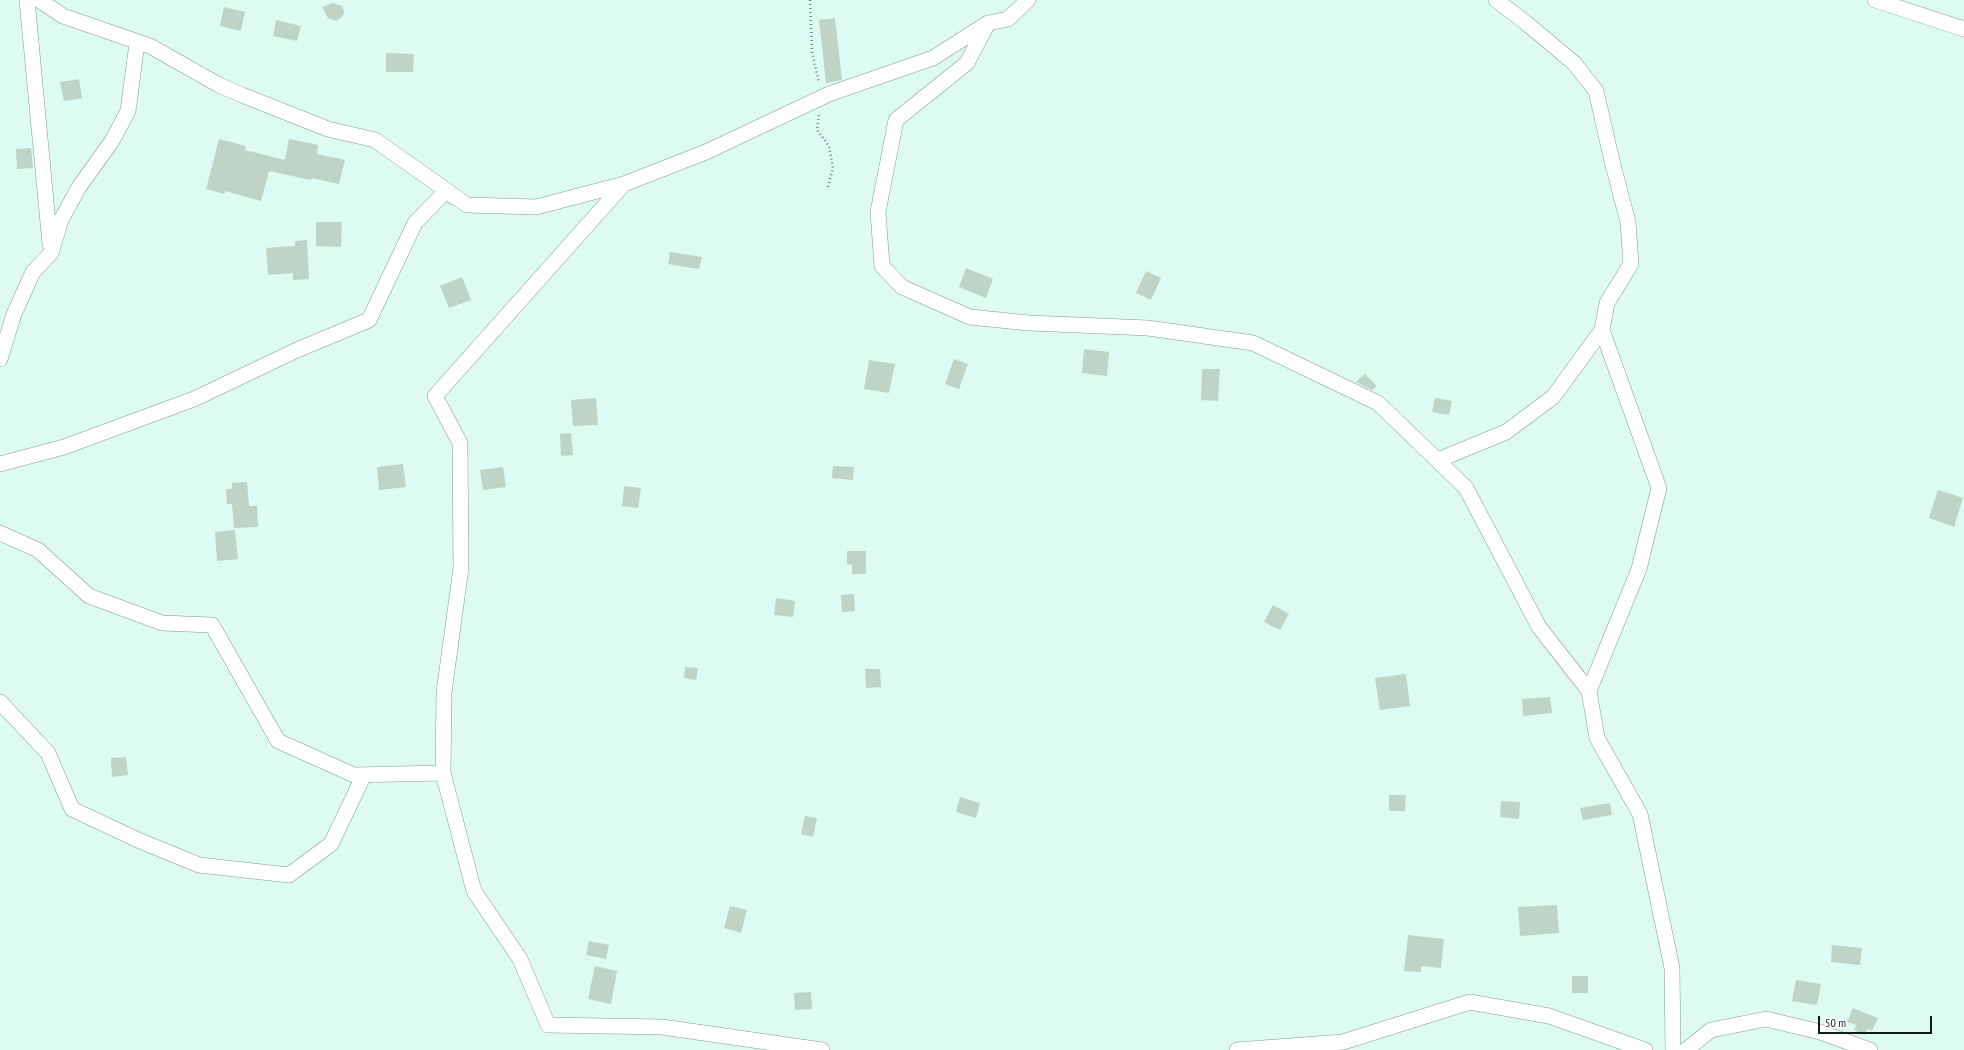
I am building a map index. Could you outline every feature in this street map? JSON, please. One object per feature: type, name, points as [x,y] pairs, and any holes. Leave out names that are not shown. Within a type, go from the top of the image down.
[{"type":"street","points":[[27,0],[51,253]]},
{"type":"street","points":[[39,0],[63,16],[137,43],[150,46],[219,85],[242,95],[328,129],[375,140],[467,205]]},
{"type":"street","points":[[0,464],[64,447],[194,399],[297,350],[368,320],[415,223],[446,191],[467,205],[536,207],[624,184],[706,152],[829,94],[933,58],[988,23],[1008,19],[1028,0]]},
{"type":"street","points":[[1438,460],[1506,432],[1553,397],[1602,330],[1607,303],[1631,264],[1628,222],[1596,91],[1574,63],[1496,0]]},
{"type":"street","points":[[1875,0],[1964,30]]},
{"type":"street","points":[[988,23],[967,63],[896,120],[878,212],[882,266],[902,287],[970,317],[1029,322],[1148,328],[1253,343],[1378,403],[1438,460],[1466,488],[1539,627],[1589,691],[1597,738],[1640,814],[1672,968],[1673,1050]]},
{"type":"street","points":[[0,359],[14,314],[33,272],[51,253],[61,220],[79,187],[112,141],[128,111],[137,43]]},
{"type":"street","points":[[624,184],[435,396],[460,444],[461,568],[444,692],[443,773],[474,892],[520,959],[548,1025],[662,1026],[822,1050]]},
{"type":"street","points":[[1589,691],[1639,569],[1659,488],[1602,330]]},
{"type":"street","points":[[0,532],[38,550],[89,596],[162,623],[212,625],[278,741],[354,775],[443,773]]},
{"type":"street","points":[[0,702],[48,753],[72,809],[138,840],[199,865],[289,875],[331,844],[364,775]]},
{"type":"street","points":[[1237,1050],[1343,1042],[1470,1002],[1549,1016],[1645,1050]]},
{"type":"street","points":[[1686,1050],[1711,1030],[1766,1019],[1820,1032],[1870,1050]]},
{"type":"building","points":[[333,3],[342,6],[344,11],[343,16],[336,21],[328,18],[322,7]]},
{"type":"building","points":[[224,7],[245,12],[241,31],[220,26]]},
{"type":"building","points":[[835,18],[842,80],[826,83],[819,20]]},
{"type":"building","points":[[276,20],[301,26],[297,41],[273,36]]},
{"type":"building","points":[[386,53],[414,54],[413,72],[386,72]]},
{"type":"building","points":[[79,79],[82,98],[64,101],[60,82]]},
{"type":"building","points":[[219,139],[246,146],[245,150],[285,160],[289,139],[318,145],[317,154],[345,160],[339,184],[269,171],[261,201],[225,191],[224,194],[206,189]]},
{"type":"building","points":[[31,148],[33,168],[17,169],[16,149]]},
{"type":"building","points":[[316,222],[342,222],[341,247],[316,246]]},
{"type":"building","points":[[307,240],[309,279],[293,280],[293,273],[268,275],[266,248],[295,246],[295,241]]},
{"type":"building","points":[[670,252],[702,257],[699,269],[668,264]]},
{"type":"building","points":[[966,268],[993,279],[986,298],[959,287]]},
{"type":"building","points":[[1146,271],[1161,278],[1151,300],[1136,293]]},
{"type":"building","points":[[462,277],[471,300],[449,308],[440,286]]},
{"type":"building","points":[[1084,349],[1109,352],[1107,376],[1082,373]]},
{"type":"building","points":[[954,359],[968,364],[959,389],[945,384]]},
{"type":"building","points":[[869,360],[895,364],[889,393],[864,389]]},
{"type":"building","points":[[1202,369],[1220,369],[1218,401],[1201,400]]},
{"type":"building","points":[[1365,374],[1377,386],[1372,390],[1356,382]]},
{"type":"building","points":[[596,398],[598,425],[573,426],[571,400]]},
{"type":"building","points":[[1435,398],[1452,401],[1449,415],[1432,412]]},
{"type":"building","points":[[571,433],[573,455],[561,456],[560,434]]},
{"type":"building","points":[[403,464],[406,487],[379,490],[377,467]]},
{"type":"building","points":[[833,466],[854,467],[853,480],[832,478]]},
{"type":"building","points":[[503,467],[506,487],[483,490],[480,470]]},
{"type":"building","points":[[247,482],[249,506],[257,506],[258,527],[234,528],[232,504],[227,504],[226,489],[232,489],[232,483]]},
{"type":"building","points":[[624,486],[641,488],[638,508],[622,506]]},
{"type":"building","points":[[1938,490],[1963,498],[1954,527],[1929,518]]},
{"type":"building","points":[[235,530],[238,559],[217,561],[215,532]]},
{"type":"building","points":[[847,551],[866,551],[866,574],[852,574],[852,565],[847,564]]},
{"type":"building","points":[[854,594],[855,611],[842,612],[841,595]]},
{"type":"building","points":[[776,598],[795,601],[793,617],[774,615]]},
{"type":"building","points":[[1273,605],[1289,614],[1280,630],[1264,622]]},
{"type":"building","points":[[685,667],[698,668],[696,680],[684,678]]},
{"type":"building","points":[[865,669],[880,669],[881,687],[866,688]]},
{"type":"building","points":[[1406,674],[1410,706],[1380,710],[1375,678]]},
{"type":"building","points":[[1550,697],[1552,713],[1523,716],[1522,699]]},
{"type":"building","points":[[126,757],[128,775],[112,777],[111,758]]},
{"type":"building","points":[[1389,795],[1406,795],[1405,811],[1389,811]]},
{"type":"building","points":[[960,797],[980,803],[976,818],[956,812]]},
{"type":"building","points":[[1501,801],[1520,802],[1519,819],[1500,817]]},
{"type":"building","points":[[1610,803],[1612,815],[1583,820],[1580,808]]},
{"type":"building","points":[[805,816],[817,818],[813,837],[801,834]]},
{"type":"building","points":[[1557,905],[1559,933],[1520,936],[1518,907]]},
{"type":"building","points":[[730,906],[747,910],[741,933],[724,928]]},
{"type":"building","points":[[1408,935],[1444,939],[1441,968],[1421,966],[1421,972],[1404,971]]},
{"type":"building","points":[[589,941],[609,945],[606,959],[586,955]]},
{"type":"building","points":[[1832,945],[1862,948],[1860,965],[1831,962]]},
{"type":"building","points":[[595,966],[617,971],[611,1004],[588,999]]},
{"type":"building","points":[[1572,976],[1588,976],[1588,993],[1572,993]]},
{"type":"building","points":[[1796,980],[1821,984],[1817,1005],[1792,1001]]},
{"type":"building","points":[[811,992],[812,1009],[795,1010],[794,993]]},
{"type":"building","points":[[1853,1008],[1878,1018],[1872,1031],[1867,1029],[1865,1035],[1854,1030],[1856,1025],[1847,1022]]}]
